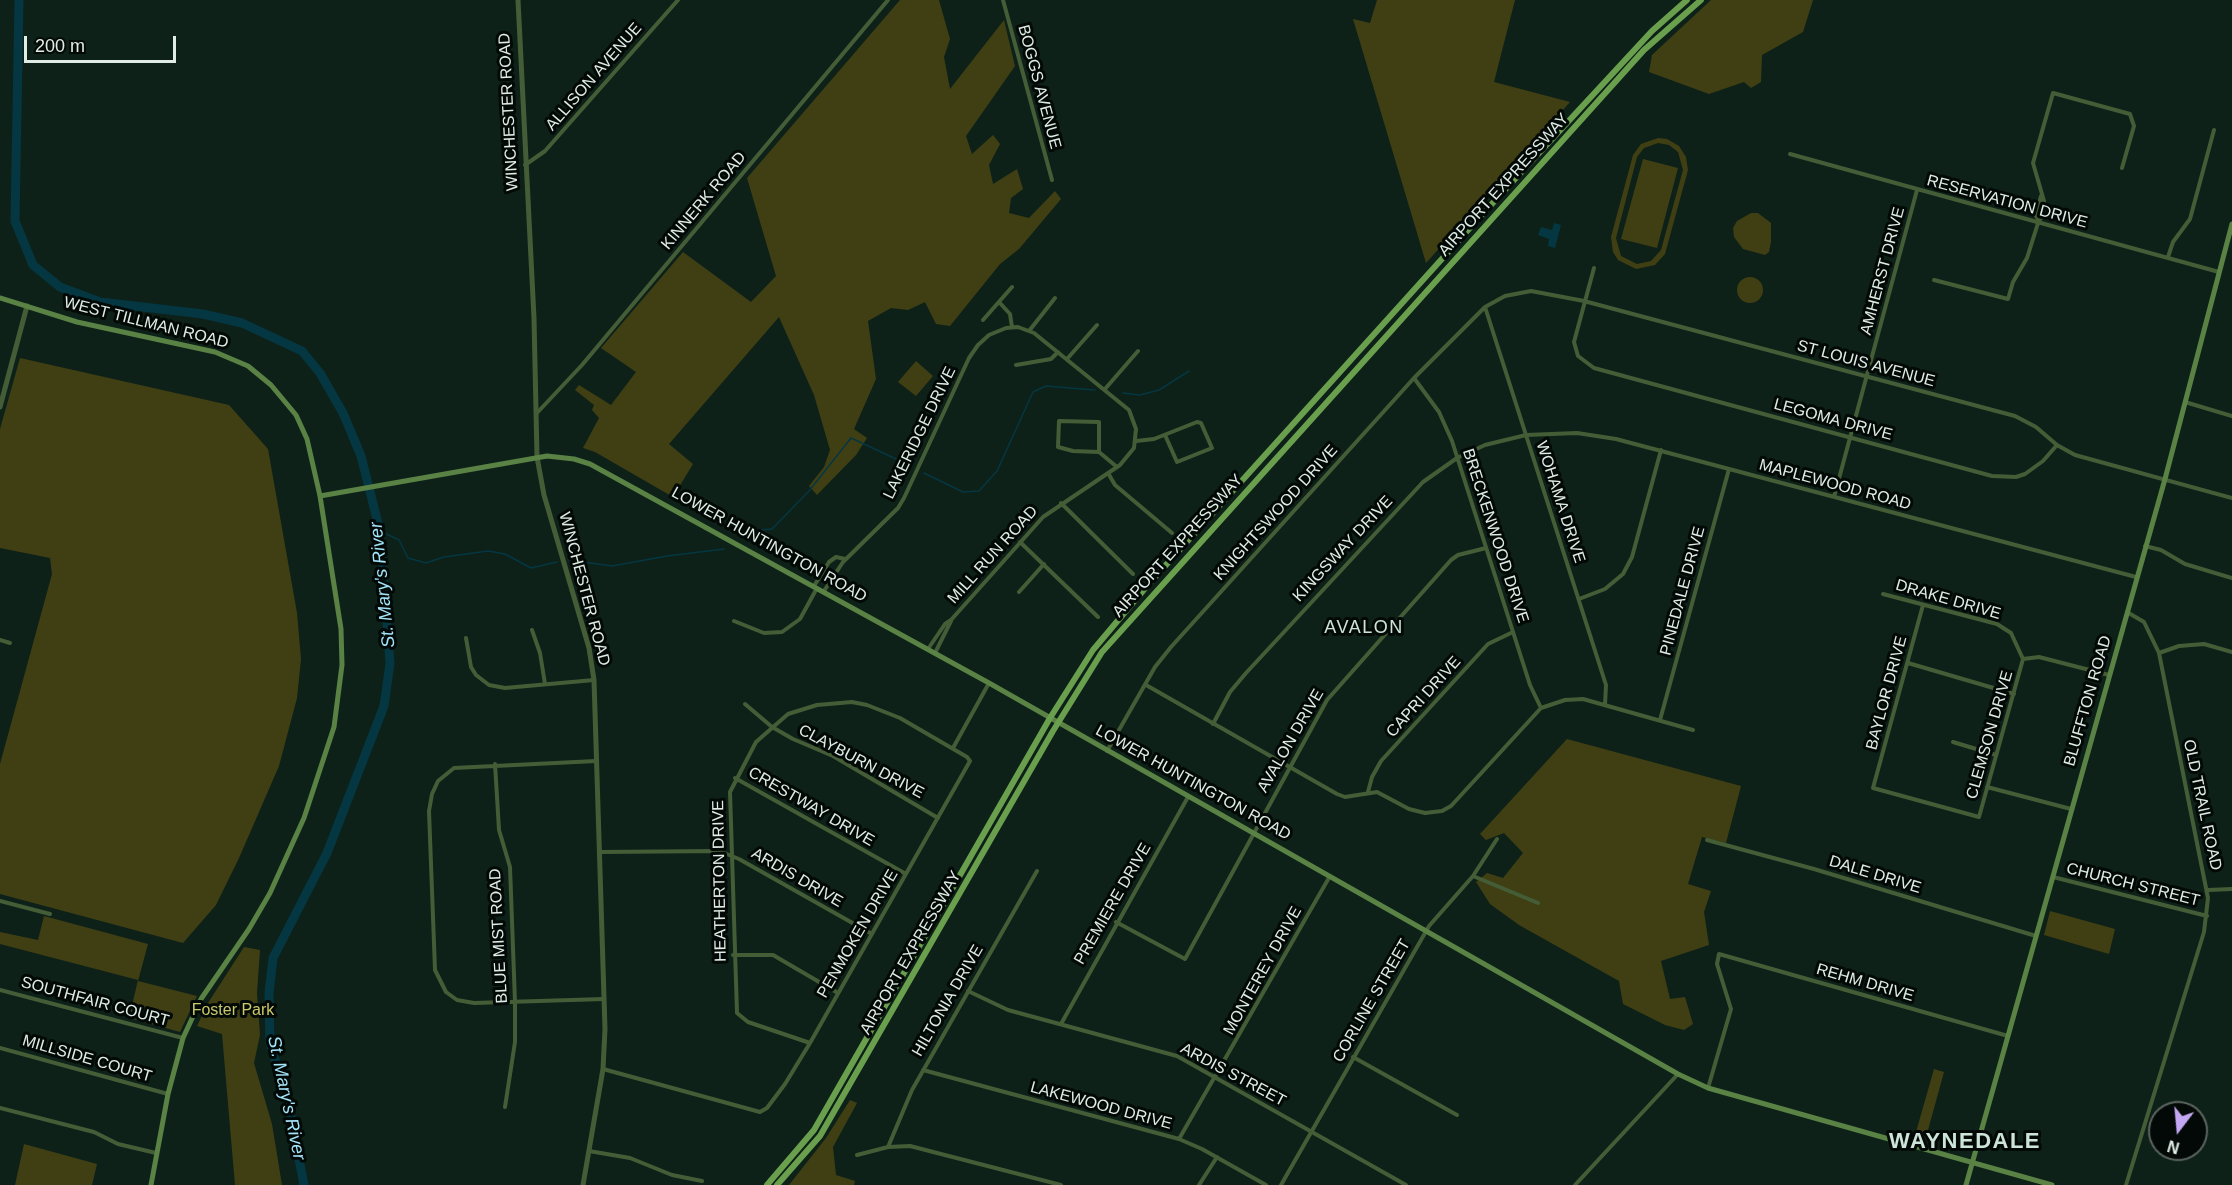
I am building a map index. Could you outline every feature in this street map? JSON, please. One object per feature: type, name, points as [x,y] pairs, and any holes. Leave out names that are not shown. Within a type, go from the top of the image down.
[{"type":"main road","name":"AIRPORT EXPRESSWAY","points":[[767,1185],[814,1130],[1050,718],[1093,650],[1147,586],[1566,124],[1652,31],[1687,0]]},
{"type":"main road","name":"AIRPORT EXPRESSWAY","points":[[777,1185],[820,1136],[1058,723],[1102,652],[1644,50],[1701,0]]},
{"type":"main road","name":"BLUFFTON ROAD","points":[[1966,1185],[2165,479],[2219,272],[2231,235],[2232,224]]},
{"type":"main road","name":"WEST TILLMAN ROAD","points":[[0,298],[77,322],[215,352],[248,366],[279,393],[296,415],[307,439],[320,496],[341,629],[341,676],[334,727],[304,818],[270,893],[249,929],[201,999],[183,1038],[168,1094],[151,1185]]},
{"type":"main road","name":"LOWER HUNTINGTON ROAD","points":[[320,496],[537,457],[574,459],[603,469],[989,683],[1678,1074],[1708,1088],[2052,1185]]},
{"type":"street","name":"WINCHESTER ROAD","points":[[518,0],[533,311],[537,457],[544,495],[589,648],[594,680],[604,999],[603,1069],[584,1185]]},
{"type":"street","name":"ALLISON AVENUE","points":[[525,166],[545,150],[678,0]]},
{"type":"street","name":"KINNERK ROAD","points":[[535,414],[541,411],[582,365],[888,0]]},
{"type":"street","name":"BOGGS AVENUE","points":[[1003,0],[1052,180]]},
{"type":"street","points":[[1934,280],[2008,299],[2013,282],[2027,258],[2038,221],[2036,216],[2041,195],[2033,163],[2053,93],[2130,114],[2134,126],[2122,168]]},
{"type":"street","points":[[2168,257],[2173,242],[2190,219],[2214,130]]},
{"type":"street","name":"RESERVATION DRIVE","points":[[1790,154],[2219,272]]},
{"type":"street","name":"AMHERST DRIVE","points":[[1834,497],[1917,190]]},
{"type":"street","points":[[1584,301],[1594,268]]},
{"type":"street","points":[[983,320],[1012,287]]},
{"type":"street","name":"ST LOUIS AVENUE","points":[[1485,307],[1505,296],[1531,291],[1584,301],[2015,416],[2036,427],[2057,445],[2075,455],[2232,498]]},
{"type":"street","points":[[1029,331],[1055,298]]},
{"type":"street","name":"LEGOMA DRIVE","points":[[1584,301],[1575,335],[1575,350],[1582,360],[1594,368],[2006,478],[2016,477],[2034,469],[2057,445]]},
{"type":"street","points":[[999,302],[1010,314],[1012,327]]},
{"type":"street","points":[[0,406],[27,306]]},
{"type":"street","name":"KNIGHTSWOOD DRIVE","points":[[1107,751],[1155,667],[1171,647],[1414,378],[1485,307]]},
{"type":"street","name":"WOHAMA DRIVE","points":[[1485,307],[1606,685],[1605,705]]},
{"type":"street","points":[[1067,359],[1097,325]]},
{"type":"street","name":"LAKERIDGE DRIVE","points":[[824,591],[846,559],[898,508],[973,351],[989,334],[1018,327],[1029,331],[1058,352],[1129,410],[1136,429],[1136,441]]},
{"type":"street","points":[[1105,389],[1138,351]]},
{"type":"street","points":[[1016,365],[1051,359],[1058,352]]},
{"type":"street","name":"BRECKENWOOD DRIVE","points":[[1414,378],[1439,412],[1457,458],[1530,685],[1541,708]]},
{"type":"street","points":[[2185,402],[2232,416]]},
{"type":"street","points":[[1098,452],[1099,422],[1059,421],[1058,447],[1073,451],[1098,452],[1117,468]]},
{"type":"street","points":[[1136,441],[1147,441],[1197,422],[1201,423],[1212,448],[1177,462],[1165,435]]},
{"type":"street","name":"MAPLEWOOD ROAD","points":[[1526,435],[1591,434],[1661,450],[2136,577]]},
{"type":"street","name":"KINGSWAY DRIVE","points":[[1213,724],[1225,700],[1246,674],[1423,482],[1457,458],[1485,445],[1526,435]]},
{"type":"street","name":"MILL RUN ROAD","points":[[928,649],[945,624],[1043,517],[1060,503],[1117,468],[1130,455],[1136,441]]},
{"type":"street","points":[[1579,599],[1605,589],[1623,574],[1632,557],[1661,450]]},
{"type":"street","name":"PINEDALE DRIVE","points":[[1660,720],[1729,469]]},
{"type":"street","points":[[1108,473],[1115,485],[1172,533]]},
{"type":"street","points":[[1060,503],[1133,574]]},
{"type":"street","points":[[1020,542],[1098,617]]},
{"type":"street","points":[[2145,546],[2161,550],[2186,564],[2232,578]]},
{"type":"street","name":"AVALON DRIVE","points":[[1116,922],[1185,959],[1289,767],[1335,689],[1438,573],[1458,555],[1486,548]]},
{"type":"street","name":"LAKERIDGE DRIVE","points":[[734,621],[764,633],[782,632],[800,619],[829,562],[836,558],[846,559]]},
{"type":"street","points":[[1019,592],[1044,564]]},
{"type":"street","name":"DRAKE DRIVE","points":[[1883,594],[1997,624],[2011,633],[2023,659]]},
{"type":"street","name":"BAYLOR DRIVE","points":[[1923,605],[1873,788],[1979,817]]},
{"type":"street","name":"OLD TRAIL ROAD","points":[[2126,1185],[2195,964],[2207,916],[2208,890],[2158,652],[2144,622],[2127,612]]},
{"type":"street","name":"MILL RUN ROAD","points":[[935,653],[951,620]]},
{"type":"street","points":[[532,630],[540,653],[545,684]]},
{"type":"street","name":"CAPRI DRIVE","points":[[1368,792],[1375,771],[1389,753],[1488,644],[1513,632]]},
{"type":"street","points":[[466,638],[471,667],[482,681],[505,688],[594,680]]},
{"type":"street","points":[[0,640],[10,643]]},
{"type":"street","points":[[2158,652],[2179,646],[2204,644],[2232,652]]},
{"type":"street","points":[[2023,659],[2039,657],[2109,675]]},
{"type":"street","name":"CLEMSON DRIVE","points":[[1979,817],[2023,659]]},
{"type":"street","points":[[1908,663],[2014,694]]},
{"type":"street","points":[[953,748],[989,683]]},
{"type":"street","points":[[1146,685],[1341,796],[1368,792],[1382,794],[1418,812],[1434,813],[1451,806],[1541,708],[1556,703],[1583,699],[1693,730]]},
{"type":"street","name":"HEATHERTON DRIVE","points":[[810,1043],[748,1022],[737,1013],[728,806],[735,778],[756,742],[772,727],[799,710],[836,702],[867,705],[900,718],[967,756],[970,761]]},
{"type":"street","name":"CLAYBURN DRIVE","points":[[745,704],[772,727],[793,740],[833,756],[938,818]]},
{"type":"street","points":[[1953,742],[1996,755]]},
{"type":"street","points":[[596,761],[465,765],[445,772],[432,794],[429,811],[435,970],[446,992],[457,1000],[515,1002],[604,999]]},
{"type":"street","name":"PENMOKEN DRIVE","points":[[603,1069],[760,1112],[767,1108],[810,1043],[970,761]]},
{"type":"street","name":"BLUE MIST ROAD","points":[[495,764],[499,830],[510,867],[515,1002],[515,1042],[505,1107]]},
{"type":"street","name":"CRESTWAY DRIVE","points":[[735,778],[906,874]]},
{"type":"street","points":[[1987,787],[2071,809]]},
{"type":"street","name":"PREMIERE DRIVE","points":[[1061,1024],[1116,922],[1188,797]]},
{"type":"street","name":"CORLINE STREET","points":[[1281,1185],[1425,932],[1473,876],[1497,839]]},
{"type":"street","name":"DALE DRIVE","points":[[1707,840],[1814,869],[2036,936]]},
{"type":"street","name":"ARDIS DRIVE","points":[[598,852],[707,849],[730,856],[872,934]]},
{"type":"street","name":"HILTONIA DRIVE","points":[[888,1147],[903,1108],[923,1070],[1036,871]]},
{"type":"street","name":"MONTEREY DRIVE","points":[[1179,1140],[1330,876]]},
{"type":"street","points":[[1473,876],[1538,903]]},
{"type":"street","name":"CHURCH STREET","points":[[2052,876],[2207,916]]},
{"type":"street","points":[[2208,890],[2232,889]]},
{"type":"street","points":[[0,901],[50,914]]},
{"type":"street","name":"REHM DRIVE","points":[[1708,1088],[1731,1009],[1717,964],[1717,957],[1722,954],[2008,1036]]},
{"type":"street","points":[[733,955],[773,955],[838,993]]},
{"type":"street","name":"SOUTHFAIR COURT","points":[[0,990],[183,1038]]},
{"type":"street","name":"ARDIS STREET","points":[[968,991],[997,1007],[1177,1056],[1406,1185]]},
{"type":"street","name":"MILLSIDE COURT","points":[[0,1048],[168,1094]]},
{"type":"street","points":[[1353,1057],[1457,1115]]},
{"type":"street","name":"LAKEWOOD DRIVE","points":[[923,1070],[1179,1140],[1217,1157],[1266,1185]]},
{"type":"street","points":[[1575,1185],[1678,1074]]},
{"type":"street","points":[[0,1108],[94,1132],[118,1144],[156,1153]]},
{"type":"street","points":[[857,1155],[888,1147],[931,1150],[1061,1185]]},
{"type":"street","points":[[589,1151],[630,1158],[672,1174],[702,1181]]},
{"type":"street","points":[[1199,1185],[1217,1157]]},
{"type":"green space","points":[[900,0],[939,0],[950,39],[944,57],[950,89],[1004,20],[1015,66],[966,136],[972,154],[993,135],[1000,144],[989,165],[993,184],[1017,169],[1023,189],[1011,198],[1009,213],[1029,218],[1055,191],[1061,199],[1019,249],[1000,264],[950,326],[936,324],[925,302],[908,310],[891,308],[868,321],[876,379],[854,429],[867,438],[856,455],[817,495],[809,486],[824,467],[830,450],[814,395],[779,317],[669,444],[693,464],[673,497],[595,452],[583,448],[599,418],[592,410],[594,405],[575,390],[579,385],[611,405],[636,372],[601,348],[683,252],[751,302],[776,276],[747,178]]},
{"type":"green space","points":[[1377,0],[1515,0],[1494,82],[1570,102],[1426,263],[1353,19],[1370,23]]},
{"type":"green space","points":[[1711,0],[1813,0],[1803,32],[1762,55],[1761,82],[1751,88],[1744,82],[1709,94],[1649,72],[1652,55]]},
{"type":"green space","points":[[1658,138],[1667,139],[1679,146],[1686,157],[1688,170],[1665,254],[1655,265],[1636,269],[1618,260],[1613,252],[1611,237],[1633,155],[1641,144]],"holes":[[[1658,143],[1669,145],[1678,152],[1683,170],[1661,250],[1651,261],[1637,264],[1621,256],[1616,238],[1637,157],[1644,148]]]},
{"type":"green space","points":[[1643,159],[1678,168],[1657,248],[1621,239]]},
{"type":"green space","points":[[1751,213],[1758,213],[1771,223],[1771,242],[1769,252],[1765,255],[1743,249],[1734,237],[1733,228],[1737,221]]},
{"type":"green space","points":[[1750,277],[1759,281],[1763,290],[1759,299],[1750,303],[1741,299],[1737,290],[1741,281]]},
{"type":"green space","points":[[20,358],[229,405],[268,449],[297,613],[301,659],[297,698],[279,766],[239,858],[216,905],[183,943],[0,894],[0,764],[52,574],[50,558],[0,548],[0,429]]},
{"type":"green space","points":[[916,361],[933,376],[916,396],[898,382]]},
{"type":"green space","points":[[1567,739],[1741,786],[1726,843],[1702,837],[1688,884],[1711,891],[1704,912],[1709,945],[1661,961],[1670,999],[1685,997],[1693,1024],[1684,1030],[1665,1025],[1623,1004],[1619,981],[1519,925],[1490,904],[1476,882],[1487,873],[1503,878],[1523,853],[1504,833],[1486,840],[1480,834]]},
{"type":"green space","points":[[2050,911],[2115,929],[2109,954],[2044,935]]},
{"type":"green space","points":[[44,916],[148,944],[138,981],[197,996],[180,1032],[129,1018],[138,980],[0,944],[0,932],[38,940]]},
{"type":"green space","name":"Foster Park","points":[[244,947],[260,950],[257,993],[260,1035],[254,1063],[272,1124],[282,1185],[235,1185],[222,1034],[197,1026],[208,1003]]},
{"type":"green space","points":[[1934,1069],[1944,1072],[1925,1141],[1914,1139]]},
{"type":"green space","points":[[850,1100],[857,1103],[833,1147],[836,1175],[855,1181],[854,1185],[789,1185],[826,1138]]},
{"type":"green space","points":[[24,1144],[97,1164],[92,1185],[15,1185]]},
{"type":"water","points":[[1554,223],[1561,225],[1555,248],[1548,246],[1549,239],[1538,235],[1541,227],[1552,230]]},
{"type":"waterway","name":"St. Mary's River","points":[[19,0],[15,221],[33,265],[60,287],[100,302],[203,314],[242,323],[302,351],[320,373],[343,413],[361,456],[380,531],[390,663],[384,706],[327,853],[273,958],[269,993],[270,1042],[290,1112],[304,1185]]},
{"type":"waterway","points":[[1123,393],[1140,395],[1159,390],[1189,371]]},
{"type":"waterway","points":[[924,473],[963,492],[979,491],[997,471],[1033,392],[1046,386],[1095,390]]},
{"type":"waterway","points":[[736,532],[772,529],[809,491],[851,438],[911,466]]},
{"type":"waterway","points":[[380,531],[399,540],[408,558],[426,563],[444,557],[488,551],[505,554],[531,568],[557,562]]},
{"type":"waterway","points":[[569,560],[612,566],[724,549]]},
{"type":"district","name":"AVALON","points":[[1364,628]]},
{"type":"district","name":"WAYNEDALE","points":[[1965,1142]]}]
